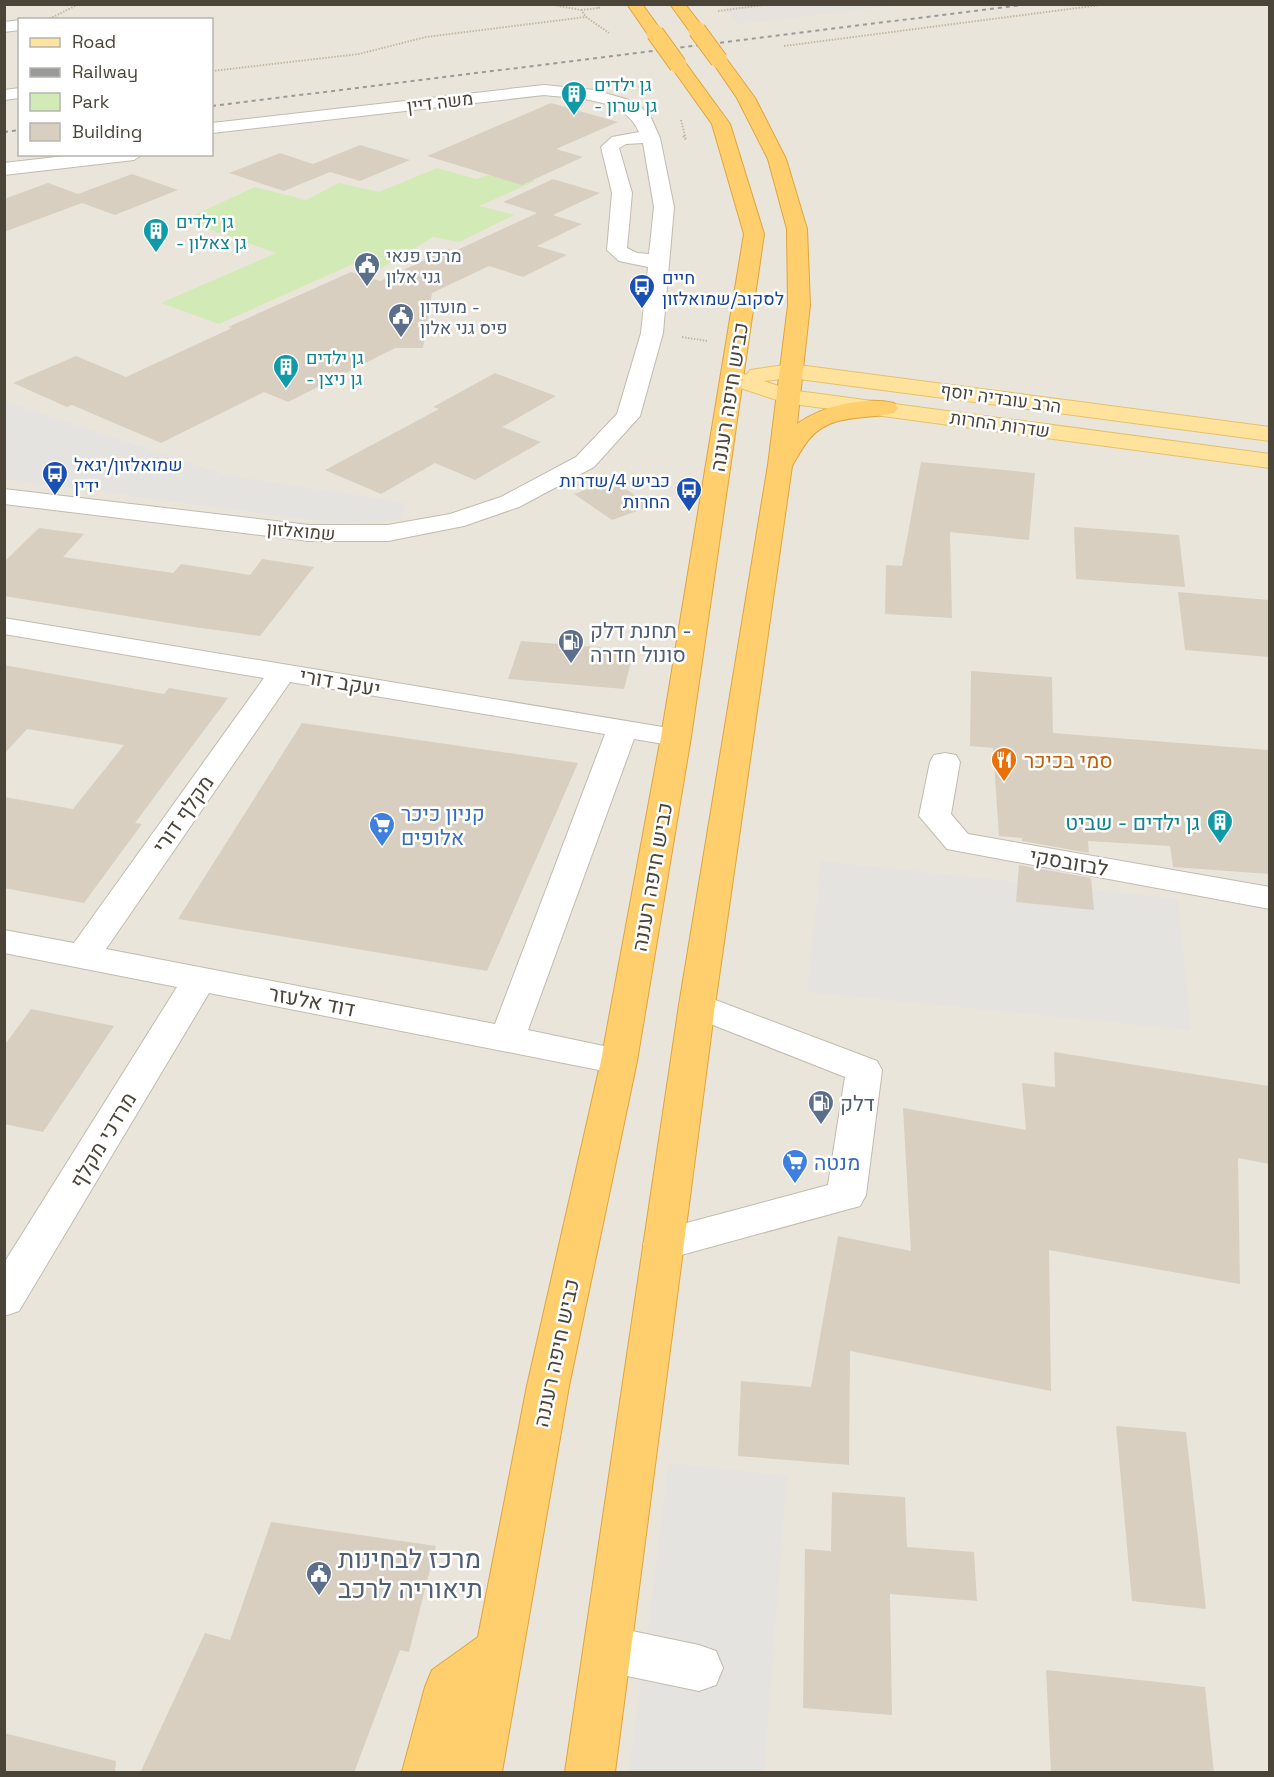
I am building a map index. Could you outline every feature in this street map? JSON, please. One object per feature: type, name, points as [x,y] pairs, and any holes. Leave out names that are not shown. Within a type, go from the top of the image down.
[{"type":"highway","name":"כביש חיפה רעננה","points":[[477,1773],[548,1386],[619,1061],[676,737],[754,234],[721,124],[634,4]]},
{"type":"highway","points":[[590,1773],[697,1005],[780,465],[799,305],[797,229],[777,159],[746,98],[681,10]]},
{"type":"highway","points":[[780,465],[804,429],[821,419],[849,411],[886,408]]},
{"type":"highway","points":[[427,1773],[448,1687],[500,1650]]},
{"type":"main road","name":"שדרות החרות","points":[[735,362],[789,384],[886,408],[1269,461]]},
{"type":"main road","name":"הרב עובדיה יוסף","points":[[789,384],[1269,434]]},
{"type":"street","name":"משה דיין","points":[[343,121],[471,113],[473,109],[464,99],[544,90],[594,95],[623,104],[642,118],[651,138]]},
{"type":"street","points":[[213,128],[343,121]]},
{"type":"street","points":[[213,146],[343,121]]},
{"type":"street","points":[[651,138],[625,139],[614,142],[610,147],[621,193],[617,250],[622,255],[637,260],[660,261]]},
{"type":"street","name":"שמואלזון","points":[[4,496],[309,533],[388,534],[454,521],[510,502],[585,462],[628,417],[652,333],[664,207],[651,138]]},
{"type":"street","points":[[4,169],[117,156]]},
{"type":"street","name":"יעקב דורי","points":[[4,626],[676,737]]},
{"type":"street","name":"מקלף דורי","points":[[83,956],[282,672]]},
{"type":"street","points":[[507,1039],[621,729]]},
{"type":"street","name":"לבזובסקי","points":[[945,762],[935,816],[958,842],[1269,898]]},
{"type":"street","name":"דוד אלעזר","points":[[4,941],[619,1061]]},
{"type":"street","name":"מרדכי מקלף","points":[[4,1299],[200,979]]},
{"type":"street","points":[[663,1244],[846,1195],[848,1184],[864,1070],[697,1005]]},
{"type":"street","points":[[608,1649],[699,1668]]},
{"type":"path","points":[[50,18],[77,5],[86,4]]},
{"type":"path","points":[[191,4],[205,4]]},
{"type":"path","points":[[548,4],[581,10],[599,8],[597,4]]},
{"type":"path","points":[[681,10],[771,4]]},
{"type":"path","points":[[784,46],[1108,4]]},
{"type":"path","points":[[581,10],[586,17],[609,33]]},
{"type":"path","points":[[213,71],[359,54],[426,37],[586,17]]},
{"type":"path","points":[[652,333],[735,362]]},
{"type":"shaded area","points":[[5,5],[1269,5],[1269,1772],[5,1772]]},
{"type":"shaded area","points":[[722,5],[899,5],[738,24]]},
{"type":"shaded area","points":[[5,401],[226,475],[406,503],[400,520],[340,524],[5,479]]},
{"type":"shaded area","points":[[821,861],[1178,899],[1191,1030],[807,992]]},
{"type":"shaded area","points":[[669,1463],[787,1476],[764,1772],[629,1772]]},
{"type":"green space","points":[[437,168],[476,179],[500,171],[535,181],[479,206],[514,215],[459,242],[433,237],[378,270],[355,263],[219,324],[161,303],[276,253],[183,220],[255,187],[306,200],[339,183],[379,192]]},
{"type":"building","points":[[551,103],[618,122],[556,149],[583,157],[522,185],[427,156]]},
{"type":"building","points":[[360,145],[410,160],[360,181],[330,172],[284,191],[229,173],[280,153],[313,164]]},
{"type":"building","points":[[132,174],[178,190],[115,215],[82,203],[4,232],[4,199],[48,183],[78,194]]},
{"type":"building","points":[[553,179],[600,193],[553,215],[582,224],[537,246],[567,255],[523,277],[489,266],[432,293],[423,348],[395,348],[288,402],[264,392],[161,443],[72,405],[67,407],[13,383],[76,356],[126,377],[232,328],[228,327],[351,272],[380,281],[448,249],[455,251],[537,213],[503,202]]},
{"type":"building","points":[[495,373],[556,396],[502,427],[541,442],[475,480],[435,463],[381,494],[325,470],[439,409],[433,407]]},
{"type":"building","points":[[921,462],[1035,473],[1029,540],[950,532],[952,618],[885,614],[886,565],[902,566]]},
{"type":"building","points":[[613,480],[651,506],[612,520],[574,494]]},
{"type":"building","points":[[1074,527],[1179,535],[1185,587],[1076,579]]},
{"type":"building","points":[[39,528],[84,534],[63,557],[173,573],[181,564],[250,575],[262,559],[314,567],[260,636],[4,596],[4,562]]},
{"type":"building","points":[[1178,592],[1269,600],[1269,657],[1185,650]]},
{"type":"building","name":"תחנת דלק - סונול חדרה","points":[[521,641],[634,650],[624,689],[508,679]]},
{"type":"building","points":[[4,665],[164,694],[169,688],[228,698],[135,823],[142,824],[84,903],[4,888],[4,797],[73,809],[124,745],[27,729],[4,754]]},
{"type":"building","points":[[971,671],[1052,677],[1053,733],[1269,750],[1269,874],[1173,867],[1170,846],[1088,841],[1089,853],[1022,841],[1022,838],[999,836],[993,748],[970,746]]},
{"type":"building","name":"קניון כיכר אלופים","points":[[302,723],[578,763],[487,971],[178,919]]},
{"type":"building","points":[[1019,865],[1091,878],[1094,910],[1016,902]]},
{"type":"building","points":[[31,1009],[114,1026],[43,1132],[4,1124],[4,1046]]},
{"type":"building","points":[[1054,1052],[1269,1086],[1269,1164],[1238,1158],[1240,1284],[1049,1250],[1051,1391],[850,1351],[849,1465],[738,1456],[741,1381],[811,1387],[838,1236],[911,1251],[903,1108],[1026,1130],[1022,1083],[1055,1087]]},
{"type":"building","points":[[1116,1426],[1186,1432],[1206,1609],[1132,1601]]},
{"type":"building","points":[[832,1492],[905,1497],[907,1547],[974,1552],[977,1601],[890,1594],[892,1715],[803,1708],[805,1549],[831,1551]]},
{"type":"building","points":[[271,1522],[436,1546],[409,1652],[400,1650],[354,1773],[140,1773],[205,1633],[230,1640]]},
{"type":"building","points":[[1046,1670],[1205,1687],[1214,1773],[1051,1773]]},
{"type":"building","points":[[4,1733],[116,1761],[115,1773],[4,1773]]},
{"type":"railway","points":[[213,106],[1030,4]]},
{"type":"railway","points":[[4,132],[18,130]]},
{"type":"place","name":"גן ילדים - גן שרון","points":[[574,117]]},
{"type":"place","name":"גן ילדים - גן צאלון","points":[[156,254]]},
{"type":"place","name":"מרכז פנאי גני אלון","points":[[367,288]]},
{"type":"place","name":"חיים לסקוב/שמואלזון","points":[[642,310]]},
{"type":"place","name":"מועדון - פיס גני אלון","points":[[401,339]]},
{"type":"place","name":"גן ילדים - גן ניצן","points":[[286,390]]},
{"type":"place","name":"שמואלזון/יגאל ידין","points":[[55,497]]},
{"type":"place","name":"כביש 4/שדרות החרות","points":[[689,513]]},
{"type":"place","name":"תחנת דלק - סונול חדרה","points":[[571,665]]},
{"type":"place","name":"סמי בכיכר","points":[[1004,783]]},
{"type":"place","name":"גן ילדים - שביט","points":[[1220,845]]},
{"type":"place","name":"קניון כיכר אלופים","points":[[382,848]]},
{"type":"place","name":"דלק","points":[[821,1126]]},
{"type":"place","name":"מנטה","points":[[795,1185]]},
{"type":"place","name":"מרכז לבחינות תיאוריה לרכב","points":[[319,1597]]}]
